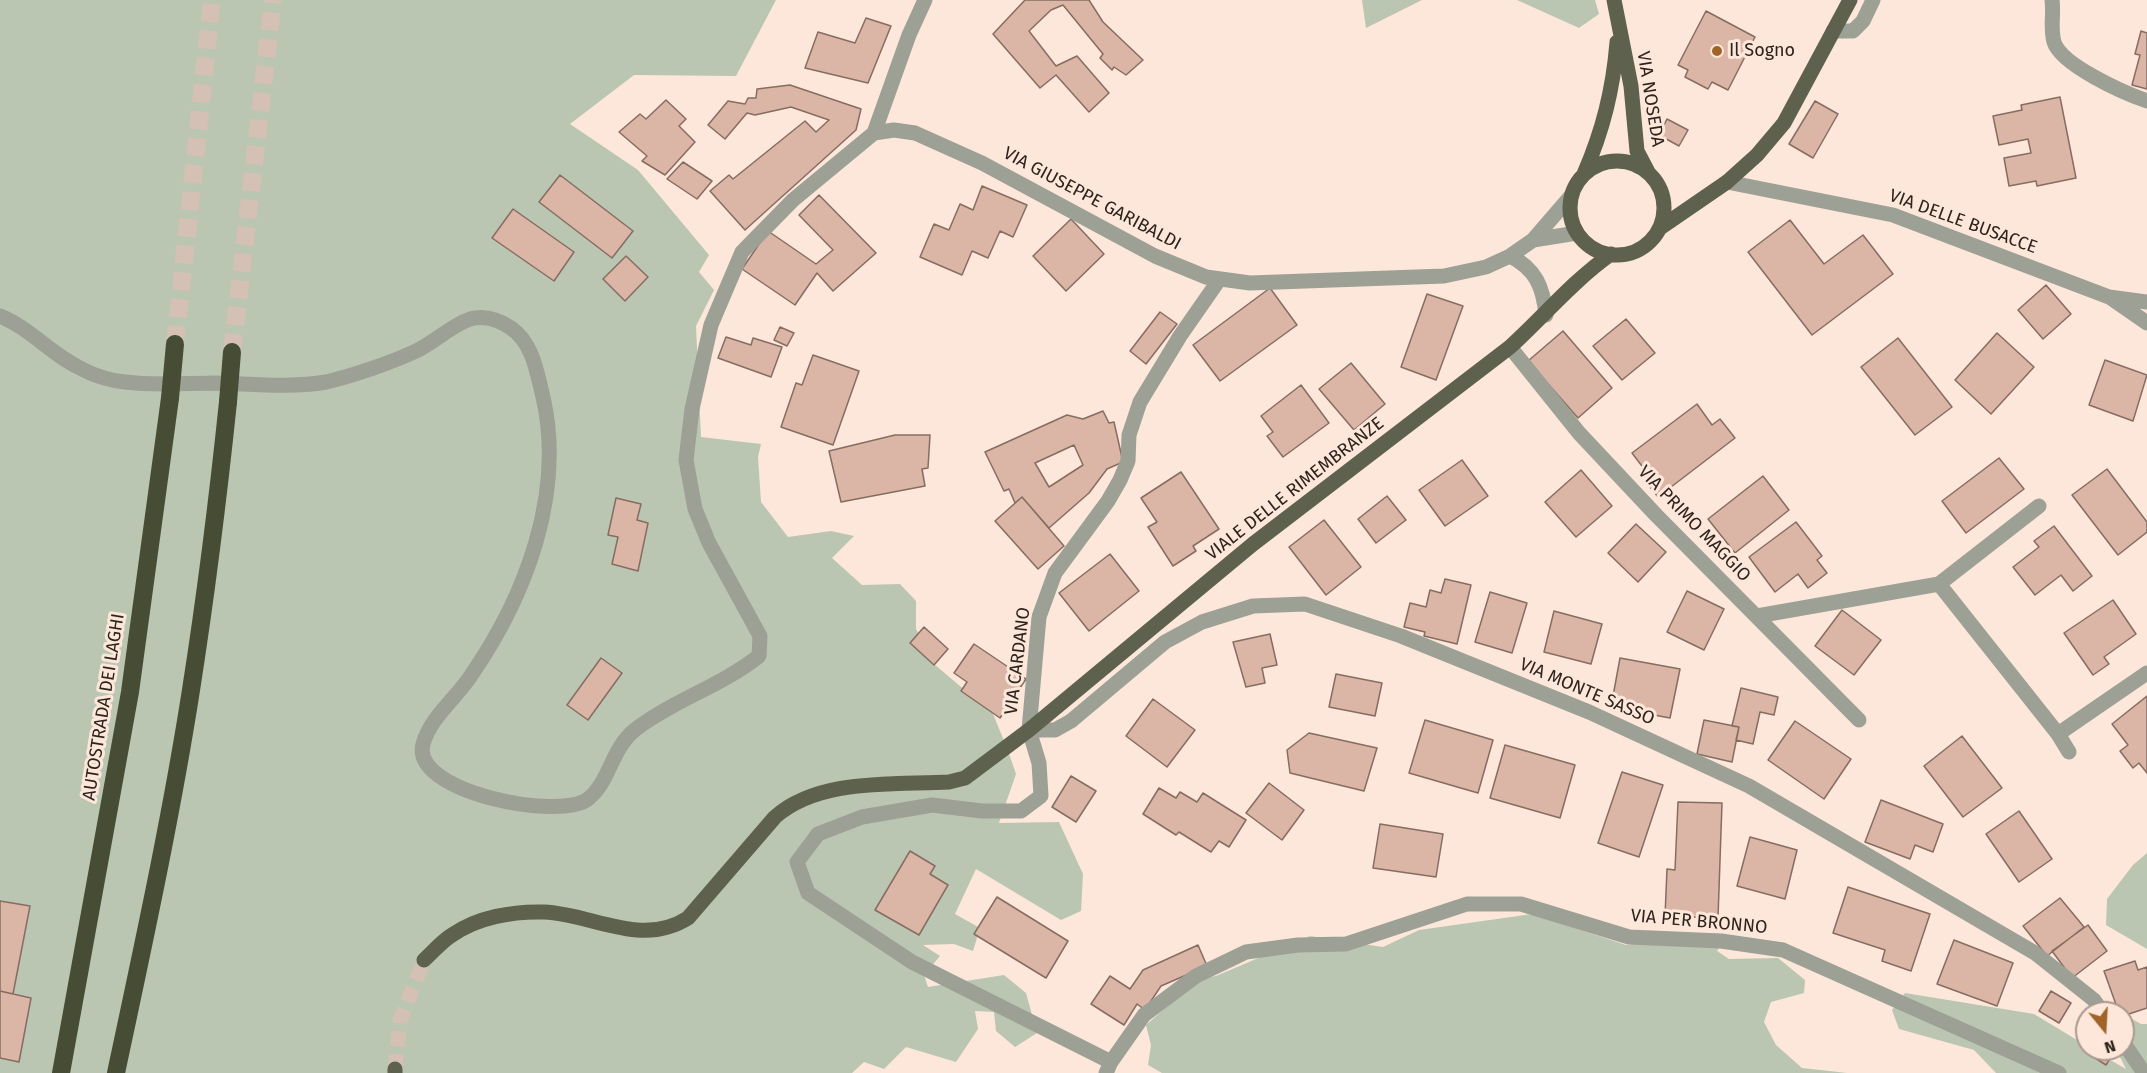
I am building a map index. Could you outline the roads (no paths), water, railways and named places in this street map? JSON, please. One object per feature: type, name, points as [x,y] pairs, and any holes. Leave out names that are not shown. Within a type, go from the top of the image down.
[{"type":"highway","name":"AUTOSTRADA DEI LAGHI","points":[[61,1073],[130,692],[170,398],[175,344]]},
{"type":"highway","points":[[116,1073],[160,864],[191,692],[213,538],[232,352]]},
{"type":"main road","name":"VIA NOSEDA","points":[[1614,0],[1631,87],[1637,151],[1640,161],[1650,174]]},
{"type":"main road","points":[[1660,228],[1664,204],[1662,193],[1650,174],[1641,167],[1618,160],[1598,164],[1584,174],[1571,196],[1570,213],[1582,238],[1611,254],[1627,254],[1643,247],[1660,228],[1727,182],[1757,155],[1784,123],[1850,0]]},
{"type":"main road","name":"VIA NOSEDA","points":[[1584,174],[1600,137],[1613,85],[1618,27]]},
{"type":"main road","name":"VIALE DELLE RIMEMBRANZE","points":[[1581,276],[1588,254],[1582,238]]},
{"type":"main road","name":"VIALE DELLE RIMEMBRANZE","points":[[424,960],[452,935],[496,915],[546,912],[625,930],[661,930],[676,925],[688,918],[775,817],[788,806],[828,789],[949,782],[965,778],[1029,730],[1253,544],[1510,347],[1546,315],[1581,276],[1611,254]]},
{"type":"street","points":[[0,316],[20,325],[58,357],[86,372],[124,382],[285,384],[326,382],[415,352],[472,318],[491,318],[522,336],[535,362],[550,428],[548,481],[534,549],[510,614],[470,677],[437,716],[423,744],[422,753],[426,762],[442,780],[472,793],[539,806],[576,805],[588,799],[597,788],[615,752],[633,731],[663,712],[740,671],[759,656],[760,636],[709,543],[694,509],[688,484],[686,460],[688,427],[711,325],[742,252],[793,200],[874,133],[909,35],[925,0]]},
{"type":"street","points":[[1833,31],[1852,30],[1863,21],[1873,0]]},
{"type":"street","points":[[2052,0],[2054,13],[2051,30],[2061,55],[2123,93],[2147,101]]},
{"type":"street","name":"VIA GIUSEPPE GARIBALDI","points":[[874,133],[894,130],[915,133],[982,163],[1155,256],[1219,280],[1250,283],[1444,276],[1486,267],[1510,256],[1533,240],[1571,196]]},
{"type":"street","name":"VIA DELLE BUSACCE","points":[[1727,182],[1893,215],[2109,297],[2147,302]]},
{"type":"street","name":"VIA GIUSEPPE GARIBALDI","points":[[1533,240],[1582,238]]},
{"type":"street","points":[[1510,256],[1526,264],[1537,277],[1544,296],[1546,315]]},
{"type":"street","name":"VIA CARDANO","points":[[1108,1067],[912,962],[807,893],[797,862],[818,834],[862,817],[932,805],[982,811],[1021,811],[1041,796],[1039,763],[1029,730],[1039,617],[1055,573],[1112,494],[1128,461],[1129,435],[1140,402],[1180,336],[1219,280]]},
{"type":"street","points":[[2109,297],[2147,323]]},
{"type":"street","name":"VIA PRIMO MAGGIO","points":[[1510,347],[1579,433],[1859,720]]},
{"type":"street","points":[[1757,616],[1939,584],[2039,507]]},
{"type":"street","points":[[1939,584],[2058,734],[2069,752]]},
{"type":"street","name":"VIA MONTE SASSO","points":[[1029,730],[1055,730],[1071,721],[1165,642],[1203,622],[1253,606],[1305,604],[1401,636],[1589,712],[1749,786],[2035,953],[2095,1001]]},
{"type":"street","points":[[2058,734],[2147,673]]},
{"type":"street","name":"VIA PER BRONNO","points":[[1108,1067],[1144,1015],[1196,976],[1246,952],[1298,945],[1346,944],[1467,904],[1521,904],[1629,937],[1721,941],[1783,950],[2059,1073]]},
{"type":"street","points":[[2135,1060],[2144,1073]]},
{"type":"tunnel","points":[[175,344],[212,0]]},
{"type":"tunnel","points":[[232,352],[273,0]]},
{"type":"tunnel","points":[[395,1069],[400,1020],[424,960]]},
{"type":"place","name":"Il Sogno","points":[[1717,51]]}]
